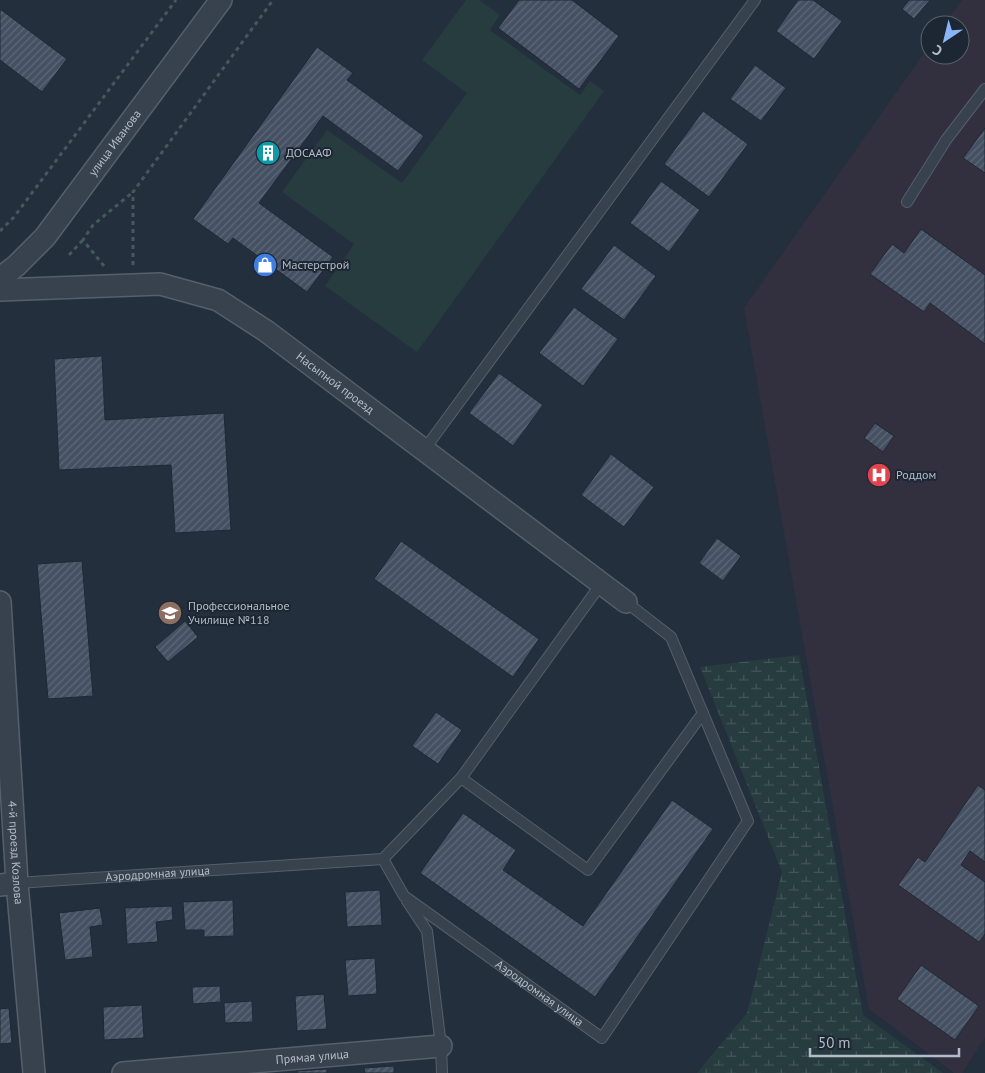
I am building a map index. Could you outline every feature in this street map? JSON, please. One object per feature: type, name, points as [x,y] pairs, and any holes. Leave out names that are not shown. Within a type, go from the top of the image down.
[{"type":"street","name":"улица Иванова","points":[[0,278],[16,266],[45,238],[214,2]]},
{"type":"street","name":"Насыпной проезд","points":[[0,290],[160,284],[218,300],[266,331],[626,602]]},
{"type":"street","name":"4-й проезд Козлова","points":[[0,602],[9,884],[34,1073]]},
{"type":"street","name":"Прямая улица","points":[[123,1073],[441,1046]]},
{"type":"lane","points":[[424,450],[755,0]]},
{"type":"lane","points":[[907,202],[946,140],[985,89]]},
{"type":"lane","points":[[383,859],[461,778],[601,584]]},
{"type":"lane","name":"Аэродромная улица","points":[[9,884],[383,859],[404,896],[602,1038],[748,822],[671,637],[626,602]]},
{"type":"lane","points":[[461,778],[588,870],[703,713]]},
{"type":"lane","points":[[404,896],[427,931],[441,1046],[442,1073]]},
{"type":"path","points":[[0,231],[14,217],[176,0]]},
{"type":"path","points":[[69,255],[93,225],[134,192],[273,0]]},
{"type":"path","points":[[127,285],[134,192]]},
{"type":"path","points":[[82,240],[127,285]]},
{"type":"shaded area","name":"Роддом","points":[[962,0],[985,0],[985,1037],[962,1073],[954,1073],[869,1009],[744,308],[920,59],[920,65],[970,65],[970,15],[951,15]]},
{"type":"green space","points":[[466,0],[479,0],[500,15],[490,30],[580,95],[590,81],[604,91],[417,352],[325,286],[354,244],[282,192],[327,130],[402,183],[467,93],[422,60]]},
{"type":"green space","points":[[799,655],[863,1015],[943,1073],[697,1073],[747,1013],[782,872],[700,667]]},
{"type":"building","points":[[519,0],[572,0],[619,36],[579,89],[498,28]]},
{"type":"building","points":[[798,0],[813,0],[842,21],[814,59],[776,31]]},
{"type":"building","points":[[909,0],[930,0],[914,19],[902,9]]},
{"type":"building","points":[[0,9],[67,59],[42,92],[0,60]]},
{"type":"building","name":"ДОСААФ","points":[[317,47],[353,73],[347,80],[424,136],[398,171],[323,116],[259,203],[333,257],[307,292],[233,238],[228,244],[193,219]]},
{"type":"building","points":[[755,65],[786,88],[761,121],[730,99]]},
{"type":"building","points":[[703,111],[748,144],[709,197],[664,164]]},
{"type":"building","points":[[985,128],[985,173],[963,158]]},
{"type":"building","points":[[661,181],[700,210],[669,252],[630,223]]},
{"type":"building","points":[[921,229],[985,275],[985,344],[930,303],[924,312],[870,274],[892,244],[904,253]]},
{"type":"building","points":[[614,245],[656,276],[624,320],[581,289]]},
{"type":"building","points":[[574,307],[618,339],[583,386],[539,353]]},
{"type":"building","points":[[102,356],[105,420],[224,413],[231,530],[175,533],[171,465],[59,470],[54,359]]},
{"type":"building","points":[[499,373],[543,405],[513,446],[469,413]]},
{"type":"building","points":[[875,423],[894,436],[883,452],[864,438]]},
{"type":"building","points":[[611,454],[654,487],[624,527],[581,495]]},
{"type":"building","points":[[717,538],[741,556],[723,581],[699,563]]},
{"type":"building","points":[[401,541],[539,639],[513,677],[374,579]]},
{"type":"building","points":[[82,561],[93,696],[48,699],[37,564]]},
{"type":"building","points":[[185,621],[198,637],[168,662],[155,647]]},
{"type":"building","points":[[436,712],[462,730],[438,764],[412,746]]},
{"type":"building","points":[[978,785],[985,790],[985,862],[970,851],[961,865],[985,882],[985,934],[979,942],[898,885],[918,857],[925,862]]},
{"type":"building","points":[[672,800],[713,829],[595,997],[420,873],[463,813],[516,850],[503,870],[583,926]]},
{"type":"building","points":[[380,890],[382,925],[347,927],[345,892]]},
{"type":"building","points":[[233,900],[234,936],[204,937],[204,930],[185,930],[183,902]]},
{"type":"building","points":[[172,906],[173,920],[156,922],[158,942],[127,944],[125,908]]},
{"type":"building","points":[[100,908],[103,925],[90,927],[93,957],[65,960],[59,913]]},
{"type":"building","points":[[375,958],[377,994],[348,996],[345,960]]},
{"type":"building","points":[[921,965],[979,1006],[955,1040],[897,999]]},
{"type":"building","points":[[220,986],[221,1002],[193,1004],[192,987]]},
{"type":"building","points":[[324,994],[327,1029],[297,1031],[295,996]]},
{"type":"building","points":[[252,1001],[253,1022],[225,1023],[224,1003]]},
{"type":"building","points":[[142,1005],[144,1038],[104,1040],[103,1007]]},
{"type":"building","points":[[9,1008],[12,1043],[0,1044],[0,1009]]},
{"type":"building","points":[[394,1066],[394,1073],[365,1073],[364,1068]]},
{"type":"building","points":[[327,1069],[327,1073],[297,1073],[297,1071]]},
{"type":"place","name":"ДОСААФ","points":[[268,153]]},
{"type":"place","name":"Мастерстрой","points":[[265,265]]},
{"type":"place","name":"Роддом","points":[[879,475]]},
{"type":"place","name":"Профессиональное Училище №118","points":[[170,613]]}]
